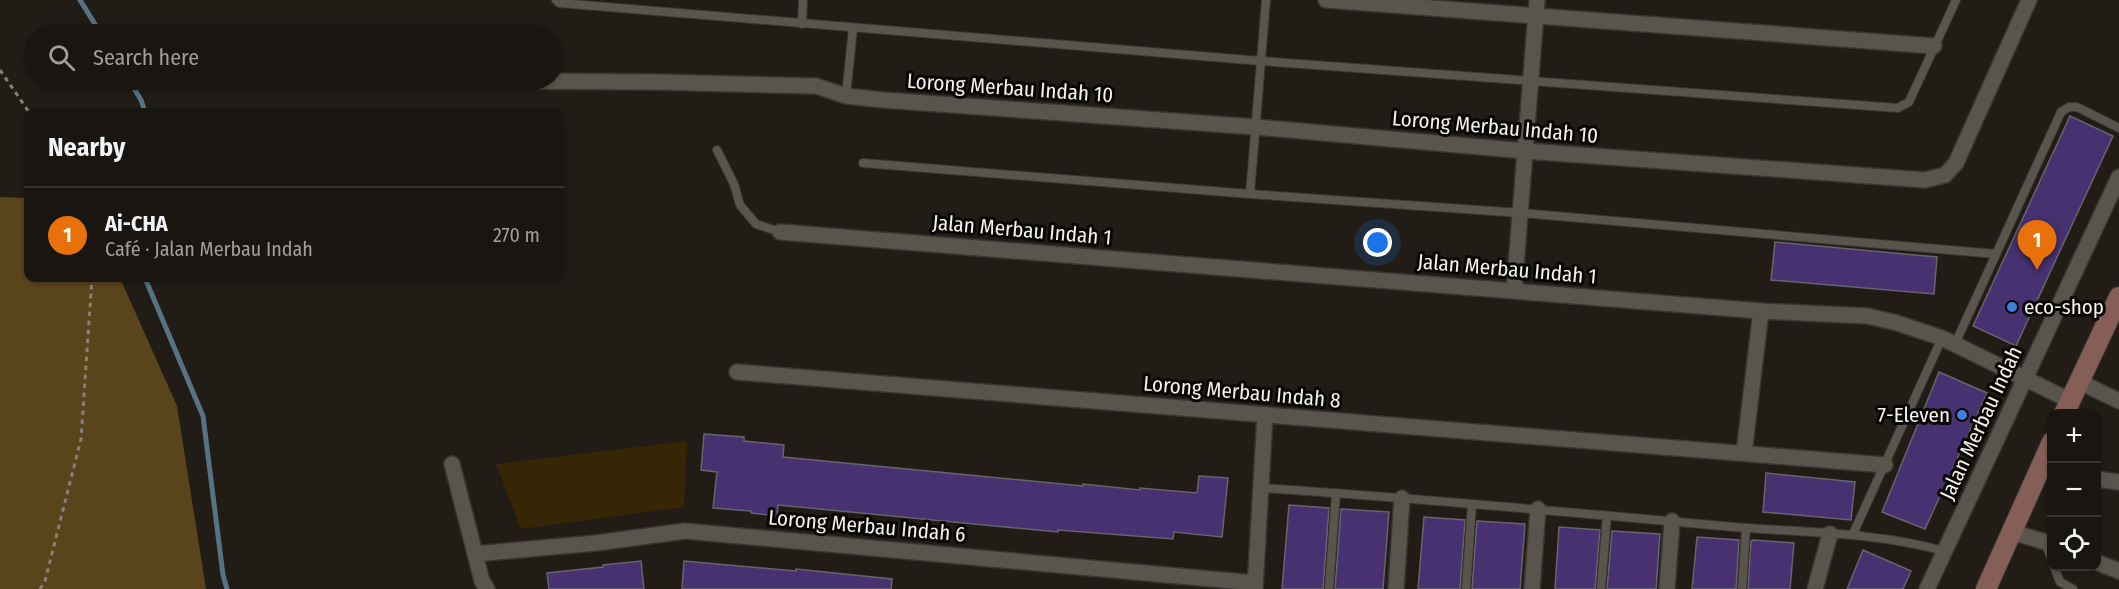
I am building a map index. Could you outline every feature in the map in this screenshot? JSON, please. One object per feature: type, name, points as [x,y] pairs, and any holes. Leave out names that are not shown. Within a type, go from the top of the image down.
[{"type":"main road","points":[[2066,407],[2119,298]]},
{"type":"main road","points":[[1986,589],[2044,475]]},
{"type":"street","points":[[1326,0],[1537,8],[1934,46]]},
{"type":"street","name":"Lorong Merbau Indah 10","points":[[564,81],[816,86],[846,96],[1256,127],[1526,151],[1925,180],[1945,175],[1956,163],[2029,0]]},
{"type":"street","points":[[1514,291],[1537,8]]},
{"type":"street","name":"Jalan Merbau Indah","points":[[1927,589],[2119,177]]},
{"type":"street","name":"Jalan Merbau Indah 1","points":[[780,232],[1761,311],[1868,316],[1897,323],[1948,341],[2025,379],[2066,407]]},
{"type":"street","points":[[1744,453],[1761,311]]},
{"type":"street","name":"Lorong Merbau Indah 8","points":[[737,372],[1884,465]]},
{"type":"street","points":[[2078,381],[2119,401]]},
{"type":"street","points":[[1255,586],[1265,415]]},
{"type":"street","points":[[452,464],[482,581],[487,589]]},
{"type":"street","points":[[2101,480],[2119,482]]},
{"type":"street","points":[[1396,589],[1402,498]]},
{"type":"street","points":[[1532,589],[1538,509]]},
{"type":"street","points":[[1667,589],[1672,521]]},
{"type":"street","name":"Lorong Merbau Indah 6","points":[[475,554],[596,543],[685,531],[1255,586]]},
{"type":"street","points":[[2013,532],[2047,543]]},
{"type":"street","points":[[1815,589],[1830,534]]},
{"type":"street","points":[[2101,564],[2119,572]]},
{"type":"lane","points":[[556,0],[559,3],[1261,62],[1898,108],[1909,102],[1956,0]]},
{"type":"lane","points":[[802,24],[803,0]]},
{"type":"lane","points":[[1250,194],[1266,0]]},
{"type":"lane","points":[[846,96],[853,28]]},
{"type":"lane","points":[[1853,534],[1884,465],[1996,254],[2061,112],[2069,107],[2077,107],[2119,128]]},
{"type":"lane","points":[[717,150],[734,184],[740,205],[756,224],[780,232]]},
{"type":"lane","points":[[863,163],[1521,213],[1996,254]]},
{"type":"lane","points":[[1261,488],[1538,509],[1746,528],[1853,534],[1914,543],[1944,551]]},
{"type":"lane","points":[[1329,589],[1336,493]]},
{"type":"lane","points":[[1466,589],[1472,504]]},
{"type":"lane","points":[[1601,589],[1607,516]]},
{"type":"lane","points":[[1742,589],[1746,528]]},
{"type":"lane","points":[[2056,571],[2060,582],[2073,589]]},
{"type":"path","points":[[0,70],[27,108]]},
{"type":"path","points":[[40,589],[45,581],[81,439],[92,282]]},
{"type":"shaded area","points":[[0,197],[24,198],[24,282],[122,282],[177,406],[206,589],[0,589]]},
{"type":"shaded area","points":[[687,441],[684,507],[521,529],[496,464]]},
{"type":"building","points":[[2070,116],[2113,136],[2016,346],[1973,326]]},
{"type":"building","points":[[1775,242],[1937,257],[1934,294],[1771,280]]},
{"type":"building","points":[[1939,372],[1987,393],[1925,529],[1882,512]]},
{"type":"building","points":[[704,434],[744,437],[744,441],[784,445],[783,457],[1083,486],[1083,484],[1197,493],[1199,476],[1228,478],[1222,537],[1174,532],[1173,539],[1058,530],[1058,532],[778,505],[777,516],[713,508],[717,472],[701,470]]},
{"type":"building","points":[[1766,473],[1855,482],[1851,520],[1763,512]]},
{"type":"building","points":[[1289,505],[1329,508],[1323,589],[1282,589]]},
{"type":"building","points":[[1341,509],[1389,512],[1383,589],[1335,589]]},
{"type":"building","points":[[1424,517],[1465,520],[1460,589],[1418,589]]},
{"type":"building","points":[[1477,521],[1525,524],[1520,589],[1472,589]]},
{"type":"building","points":[[1559,527],[1600,530],[1595,589],[1555,589]]},
{"type":"building","points":[[1612,531],[1660,534],[1656,589],[1607,589]]},
{"type":"building","points":[[1697,537],[1739,540],[1736,589],[1692,589]]},
{"type":"building","points":[[1751,541],[1794,543],[1790,589],[1748,589]]},
{"type":"building","points":[[1863,550],[1911,571],[1903,589],[1847,589]]},
{"type":"building","points":[[641,561],[644,589],[549,589],[547,573]]},
{"type":"building","points":[[684,561],[892,579],[891,589],[682,589]]},
{"type":"waterway","points":[[80,0],[95,24]]},
{"type":"waterway","points":[[135,90],[144,108]]},
{"type":"waterway","points":[[147,282],[203,416],[223,575],[227,589]]},
{"type":"place","name":"Ai-CHA","points":[[2037,270]]},
{"type":"place","name":"eco-shop","points":[[2012,307]]},
{"type":"place","name":"7-Eleven","points":[[1962,415]]}]
